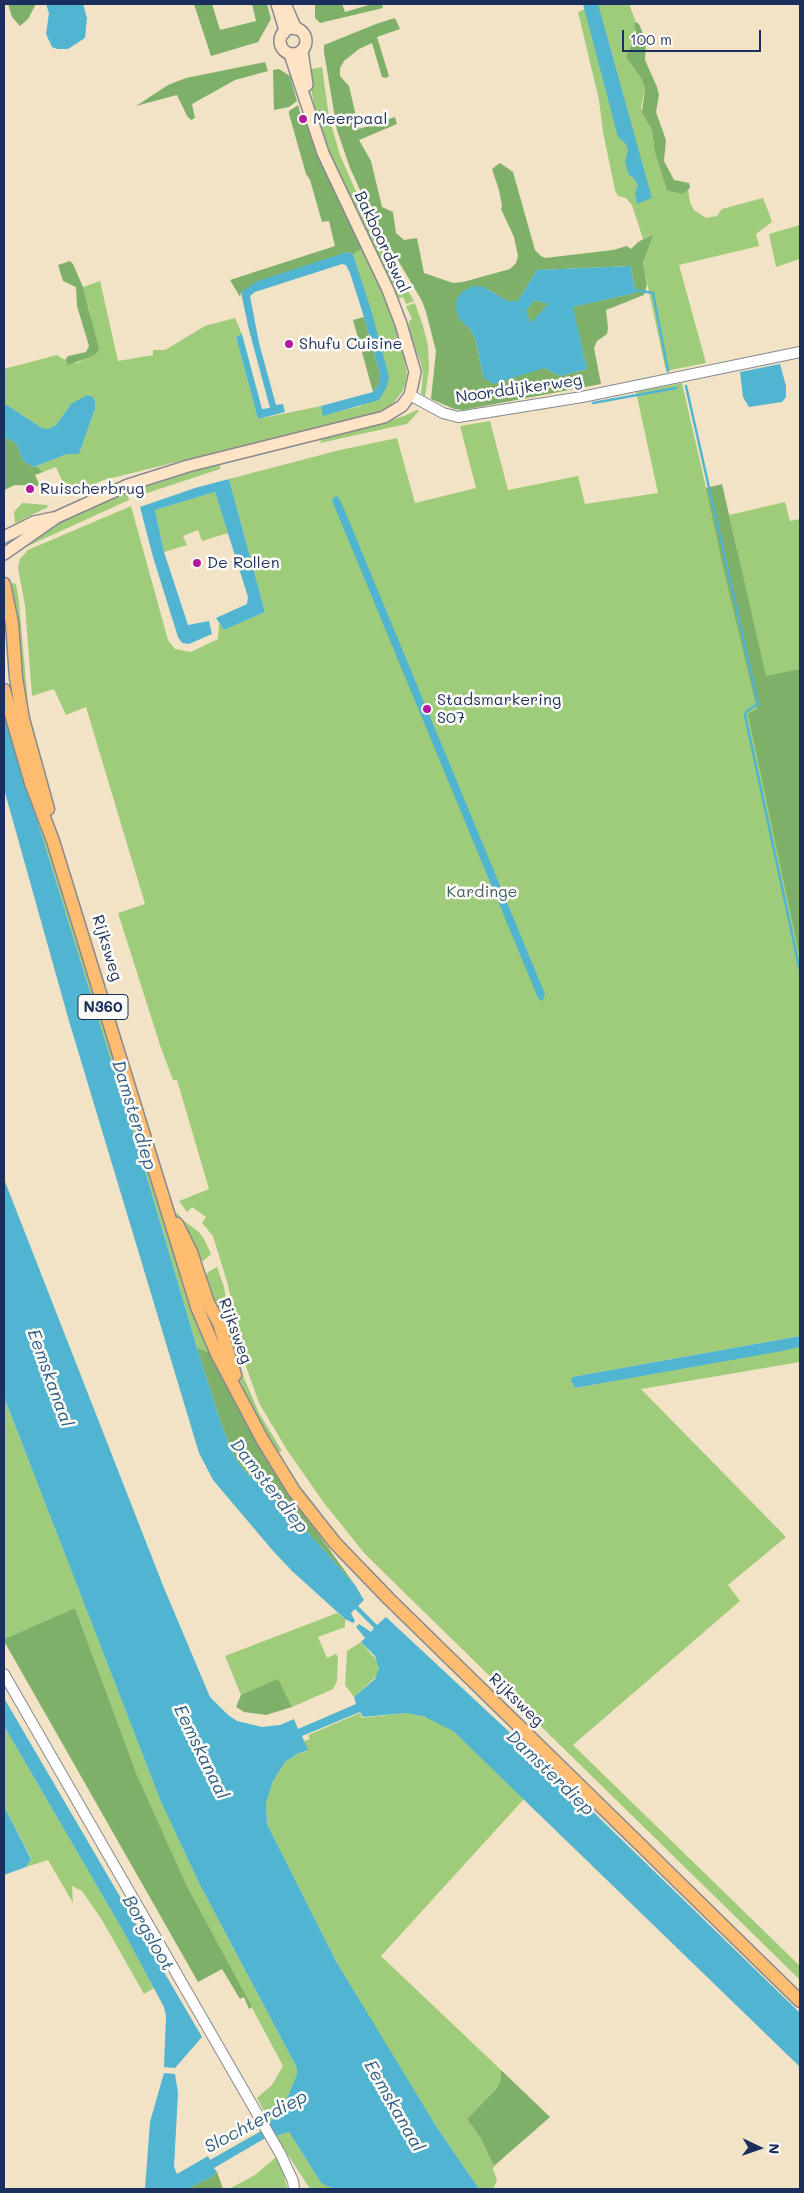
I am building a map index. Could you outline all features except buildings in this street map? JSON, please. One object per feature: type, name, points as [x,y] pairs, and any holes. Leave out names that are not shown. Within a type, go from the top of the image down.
[{"type":"main road","points":[[277,4],[284,26],[281,44],[285,52],[296,52],[305,45],[306,38],[302,32],[291,29],[284,33]]},
{"type":"main road","points":[[285,4],[296,29]]},
{"type":"main road","name":"Bakboordswal","points":[[296,52],[323,153],[388,290],[401,324],[414,372],[410,395]]},
{"type":"main road","points":[[4,554],[57,517],[157,475],[384,417],[402,406],[410,395]]},
{"type":"main road","points":[[4,536],[34,522],[57,517]]},
{"type":"main road","name":"Rijksweg","points":[[4,584],[12,623],[16,678],[25,724],[54,831],[173,1216],[191,1252],[208,1303],[219,1323],[240,1398]]},
{"type":"main road","name":"Rijksweg","points":[[4,690],[31,783],[53,841],[192,1290],[217,1354],[250,1419],[294,1491],[335,1543],[389,1599],[800,2001]]},
{"type":"main road","points":[[25,724],[38,739]]},
{"type":"street","name":"Noorddijkerweg","points":[[410,395],[443,413],[458,417],[582,397],[800,352]]},
{"type":"street","points":[[4,1674],[281,2155],[293,2181],[294,2189]]},
{"type":"green space","points":[[8,4],[36,4],[28,19],[20,26],[12,17]]},
{"type":"green space","points":[[194,4],[212,4],[220,30],[256,21],[252,4],[267,4],[271,19],[258,42],[211,56]]},
{"type":"green space","points":[[315,4],[342,4],[345,12],[372,4],[382,4],[383,8],[320,23],[315,18]]},
{"type":"green space","points":[[597,4],[629,4],[636,22],[634,25],[636,35],[626,57],[641,78],[645,89],[641,108],[652,130],[655,153],[667,191],[683,194],[688,189],[690,202],[694,210],[706,218],[717,216],[722,209],[763,198],[772,222],[756,234],[759,246],[679,265],[706,363],[666,371],[643,264],[652,234],[643,239],[632,205],[626,198],[618,196],[615,190],[603,132],[599,100],[578,12]]},
{"type":"green space","points":[[395,18],[400,29],[377,37],[389,76],[386,78],[382,77],[372,43],[359,49],[344,61],[340,68],[340,76],[349,86],[359,129],[395,117],[397,124],[359,140],[371,161],[382,207],[393,212],[396,233],[404,240],[417,238],[424,273],[453,283],[463,282],[510,269],[516,263],[518,256],[514,237],[501,209],[499,190],[492,169],[500,163],[513,172],[535,250],[545,258],[613,250],[627,246],[631,249],[638,242],[653,234],[643,263],[647,285],[644,295],[606,310],[607,334],[597,341],[594,348],[601,384],[463,410],[454,409],[431,399],[436,351],[426,312],[422,301],[373,218],[350,168],[337,130],[324,52],[324,45]],"holes":[[[631,266],[635,293],[572,307],[587,369],[560,376],[544,368],[483,377],[476,341],[471,330],[459,319],[484,287],[507,301],[518,301],[537,270]]]},
{"type":"green space","points":[[636,22],[639,24],[646,41],[645,60],[659,95],[656,112],[666,140],[664,161],[674,180],[689,183],[690,188],[683,194],[667,191],[655,153],[652,130],[642,112],[645,89],[641,78],[626,57],[636,35],[634,25]]},
{"type":"green space","points":[[265,62],[268,71],[235,80],[192,104],[195,118],[191,120],[187,116],[177,95],[136,106],[168,85],[186,78]]},
{"type":"green space","points":[[322,67],[329,117],[340,155],[372,228],[414,301],[406,304],[403,297],[398,299],[393,292],[329,152],[317,119],[307,70]]},
{"type":"green space","points":[[279,69],[290,76],[297,101],[289,107],[274,110],[273,70]]},
{"type":"green space","points":[[298,105],[302,119],[304,119],[312,133],[363,248],[353,254],[347,252],[241,292],[240,297],[230,280],[335,246],[329,221],[322,222],[289,114],[289,111]]},
{"type":"green space","points":[[800,225],[800,259],[776,267],[769,234]]},
{"type":"green space","points":[[363,248],[381,285],[404,358],[407,375],[405,384],[402,392],[392,405],[381,411],[104,480],[73,493],[70,485],[62,481],[56,467],[43,472],[37,466],[67,454],[79,454],[95,409],[71,404],[56,425],[48,429],[42,428],[4,403],[4,369],[57,355],[65,360],[66,363],[77,363],[96,354],[90,313],[83,287],[100,281],[118,361],[153,355],[153,350],[165,350],[205,326],[235,318],[242,334],[236,337],[258,419],[321,406],[324,415],[361,406],[389,377],[353,254]]},
{"type":"green space","points":[[70,261],[83,287],[99,349],[96,354],[68,365],[65,360],[68,356],[86,352],[89,346],[77,306],[76,287],[63,281],[58,265]]},
{"type":"green space","points":[[535,300],[548,304],[531,324],[526,311]]},
{"type":"green space","points":[[415,303],[428,346],[429,369],[425,397],[421,393],[423,374],[421,364],[409,331],[409,321],[412,319],[406,306]]},
{"type":"green space","points":[[364,317],[380,374],[380,383],[373,392],[353,320]]},
{"type":"green space","name":"Kardinge","points":[[682,383],[721,553],[737,549],[729,515],[785,502],[790,521],[800,519],[800,1336],[572,1377],[571,1381],[575,1388],[800,1347],[800,1362],[641,1389],[786,1537],[728,1585],[740,1601],[573,1745],[800,1966],[800,1980],[365,1554],[324,1503],[287,1450],[259,1403],[242,1355],[228,1285],[213,1236],[202,1223],[206,1217],[192,1207],[187,1212],[179,1201],[209,1189],[177,1080],[173,1080],[160,1045],[118,913],[145,904],[86,707],[66,715],[54,689],[32,696],[25,605],[18,568],[20,559],[28,550],[131,506],[168,640],[175,649],[191,652],[218,639],[219,623],[224,630],[265,612],[229,479],[340,450],[397,438],[415,503],[476,488],[460,426],[490,421],[508,490],[578,476],[585,504],[658,493],[636,392]]},
{"type":"green space","points":[[417,410],[419,411],[407,424],[320,443],[322,438],[380,424]]},
{"type":"green space","points":[[4,437],[16,443],[23,461],[34,467],[37,466],[43,472],[35,475],[40,486],[15,485],[4,490]]},
{"type":"green space","points":[[220,464],[220,469],[141,495],[137,489],[188,471]]},
{"type":"green space","points":[[722,484],[766,676],[800,669],[800,958],[748,714],[757,709],[706,488]]},
{"type":"green space","points":[[127,492],[129,500],[17,551],[28,541],[64,519]]},
{"type":"green space","points":[[215,492],[228,533],[202,541],[198,530],[183,536],[187,545],[164,552],[155,510]]},
{"type":"green space","points":[[22,503],[47,505],[48,507],[15,523],[14,512]]},
{"type":"green space","points":[[11,584],[16,584],[19,602],[29,716],[20,669],[18,619]]},
{"type":"green space","points":[[4,699],[214,1354],[197,1348],[146,1174],[26,788],[4,712]]},
{"type":"green space","points":[[177,1213],[199,1232],[204,1239],[211,1254],[203,1261],[200,1260],[177,1220],[175,1214]]},
{"type":"green space","points":[[217,1267],[224,1287],[233,1342],[244,1378],[259,1413],[282,1451],[280,1452],[276,1451],[257,1419],[237,1374],[205,1277],[208,1272]]},
{"type":"green space","points":[[197,1348],[214,1354],[258,1444],[288,1492],[355,1585],[314,1539],[242,1468],[233,1454],[221,1423]]},
{"type":"green space","points":[[4,1397],[161,1802],[200,1885],[297,2068],[297,2074],[283,2108],[270,2122],[257,2098],[272,2085],[283,2066],[187,1886],[137,1775],[75,1608],[4,1639]]},
{"type":"green space","points":[[75,1608],[137,1775],[187,1886],[252,2007],[249,2009],[244,1997],[240,1999],[222,1969],[198,1982],[4,1641],[4,1639]]},
{"type":"green space","points":[[337,1613],[345,1619],[345,1627],[318,1637],[327,1658],[336,1654],[338,1657],[337,1681],[333,1689],[292,1707],[278,1680],[241,1695],[225,1656]]},
{"type":"green space","points":[[361,1642],[378,1662],[379,1674],[354,1697],[345,1685],[347,1651]]},
{"type":"green space","points":[[278,1679],[292,1707],[266,1715],[244,1712],[236,1707],[241,1695]]},
{"type":"green space","points":[[360,1713],[362,1718],[406,1713],[432,1719],[453,1731],[524,1799],[381,1956],[501,2070],[501,2081],[497,2088],[467,2119],[480,2137],[494,2166],[493,2169],[497,2180],[493,2189],[479,2189],[436,2126],[385,2044],[337,1963],[267,1824],[266,1803],[273,1781],[285,1762],[297,1754],[307,1751],[304,1741],[310,1739],[308,1735]]},
{"type":"green space","points":[[4,1726],[122,1929],[154,1988],[144,1994],[102,1920],[82,1891],[72,1886],[73,1903],[48,1860],[26,1867],[31,1858],[4,1806]]},
{"type":"green space","points":[[501,2070],[550,2117],[494,2166],[480,2137],[467,2119],[497,2088],[501,2080]]},
{"type":"green space","points":[[289,2132],[321,2183],[337,2189],[310,2189],[276,2136]]},
{"type":"green space","points":[[276,2157],[283,2170],[287,2189],[229,2189],[255,2175]]},
{"type":"green space","points":[[217,2172],[223,2189],[186,2189],[210,2178]]},
{"type":"water","points":[[46,4],[83,4],[87,18],[85,38],[68,49],[52,47],[46,34],[49,13]]},
{"type":"water","points":[[583,4],[598,4],[652,198],[637,204],[635,193],[638,186],[634,178],[629,175],[625,162],[628,150],[626,144],[618,137]]},
{"type":"water","points":[[347,252],[353,254],[372,313],[389,377],[387,386],[379,400],[323,416],[321,406],[373,392],[380,383],[380,374],[350,273],[346,265],[342,264],[255,292],[250,296],[259,343],[276,405],[283,404],[285,412],[258,419],[236,337],[242,334],[262,409],[270,408],[241,292],[258,281]]},
{"type":"water","points":[[631,266],[635,293],[573,307],[587,369],[560,376],[544,368],[493,384],[483,377],[476,341],[471,330],[459,319],[456,309],[457,298],[462,292],[473,286],[484,287],[507,301],[518,301],[537,270]],"holes":[[[535,300],[548,304],[531,323],[526,311]]]},
{"type":"water","points":[[780,364],[786,386],[786,397],[782,402],[749,407],[743,397],[740,372]]},
{"type":"water","points":[[87,395],[93,397],[95,409],[79,454],[67,454],[34,467],[23,461],[16,443],[4,437],[4,403],[42,428],[48,429],[56,425],[71,404]]},
{"type":"water","points":[[229,479],[265,612],[224,630],[216,618],[247,604],[248,597],[215,492],[155,510],[164,552],[188,625],[209,621],[212,634],[189,644],[182,643],[178,637],[153,557],[140,507],[195,488]]},
{"type":"water","points":[[337,496],[342,504],[545,994],[541,1001],[538,998],[333,503],[332,499]]},
{"type":"water","points":[[4,712],[146,1174],[197,1348],[233,1454],[242,1468],[314,1539],[355,1585],[364,1600],[358,1606],[377,1625],[386,1617],[549,1769],[800,2013],[800,2067],[453,1731],[425,1717],[406,1713],[363,1717],[360,1712],[302,1736],[308,1750],[297,1754],[285,1762],[273,1781],[266,1803],[267,1824],[337,1963],[436,2126],[479,2189],[337,2189],[327,2186],[321,2183],[289,2132],[276,2136],[274,2133],[214,2168],[217,2172],[210,2178],[186,2189],[145,2189],[150,2122],[164,2073],[175,2074],[178,2093],[174,2167],[177,2174],[208,2156],[210,2160],[270,2126],[269,2123],[283,2108],[297,2074],[297,2068],[200,1885],[161,1802],[4,1397],[4,1179],[164,1588],[210,1697],[237,1721],[262,1727],[280,1725],[294,1719],[298,1729],[356,1704],[354,1697],[375,1679],[379,1669],[375,1656],[361,1642],[365,1638],[356,1627],[359,1624],[371,1632],[374,1628],[355,1609],[351,1613],[355,1621],[353,1623],[345,1619],[292,1571],[213,1480],[199,1453],[69,1021],[4,789]]},
{"type":"water","points":[[800,1336],[800,1347],[782,1351],[575,1388],[571,1381],[572,1377]]},
{"type":"water","points":[[4,1698],[202,2037],[175,2068],[164,2067],[166,2016],[164,2007],[122,1929],[4,1726]]},
{"type":"water","points":[[4,1806],[31,1859],[26,1867],[4,1875]]},
{"type":"waterway","points":[[635,290],[653,293],[668,371]]},
{"type":"waterway","points":[[686,386],[758,704],[747,711],[745,715],[800,971]]},
{"type":"waterway","points":[[593,403],[676,388]]},
{"type":"place","name":"Meerpaal","points":[[303,119]]},
{"type":"place","name":"Shufu Cuisine","points":[[289,344]]},
{"type":"place","name":"Ruischerbrug","points":[[30,489]]},
{"type":"place","name":"De Rollen","points":[[197,563]]},
{"type":"place","name":"Stadsmarkering S07","points":[[427,709]]},
{"type":"water label","name":"Damsterdiep","points":[[134,1115]]},
{"type":"water label","name":"Eemskanaal","points":[[50,1378]]},
{"type":"water label","name":"Damsterdiep","points":[[269,1486]]},
{"type":"water label","name":"Eemskanaal","points":[[201,1752]]},
{"type":"water label","name":"Damsterdiep","points":[[550,1773]]},
{"type":"water label","name":"Borgsloot","points":[[148,1933]]},
{"type":"water label","name":"Eemskanaal","points":[[394,2106]]},
{"type":"water label","name":"Slochterdiep","points":[[256,2122]]}]
